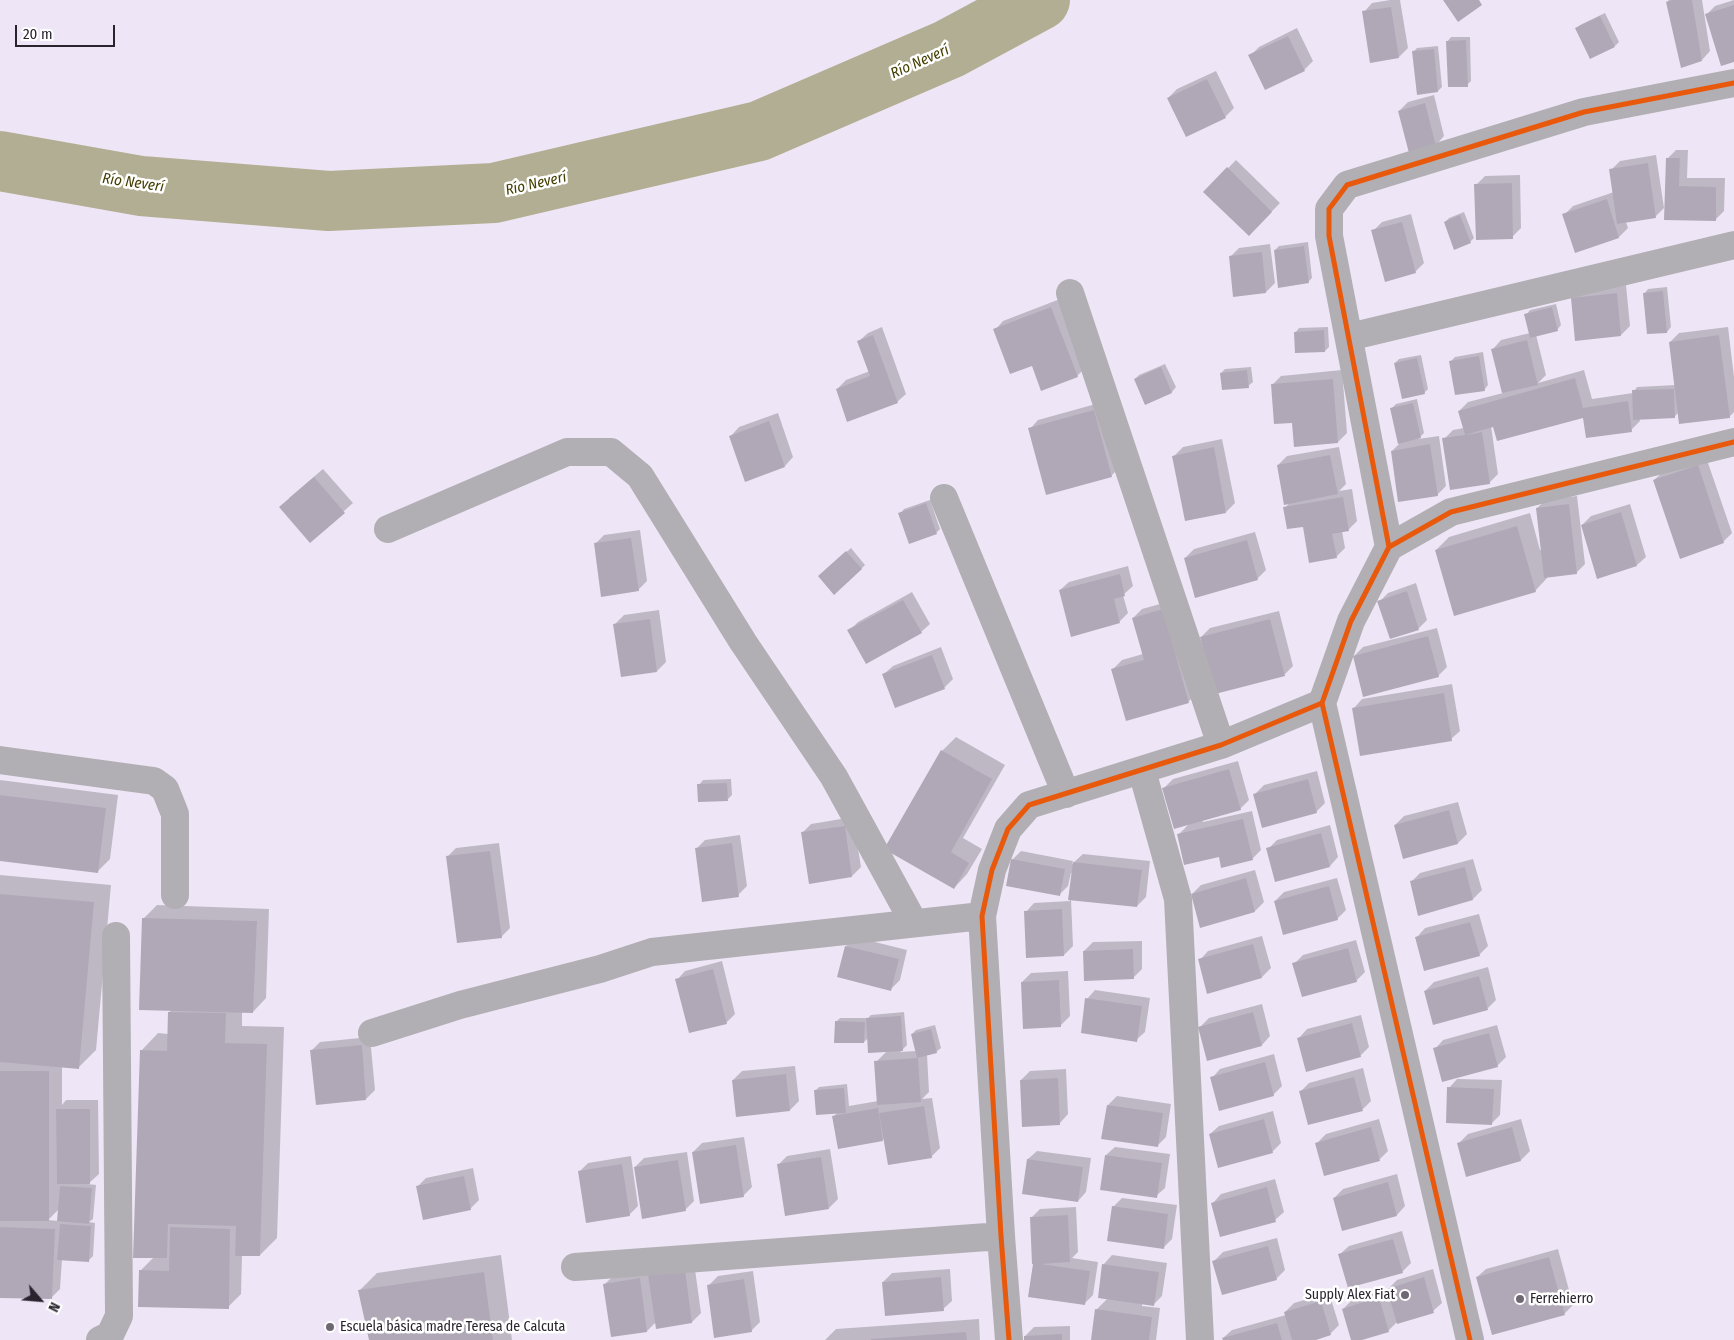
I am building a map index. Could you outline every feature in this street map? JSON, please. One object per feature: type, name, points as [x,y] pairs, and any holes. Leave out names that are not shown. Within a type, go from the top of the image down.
[{"type":"street","points":[[1389,547],[1330,236],[1329,209],[1347,185],[1584,112],[1733,88]]},
{"type":"street","points":[[1350,337],[1734,245]]},
{"type":"street","points":[[1070,293],[1221,745]]},
{"type":"street","points":[[1470,1340],[1322,703],[1351,621],[1389,547],[1451,512],[1734,442]]},
{"type":"street","points":[[388,529],[567,452],[611,452],[640,476],[743,642],[834,777],[914,924]]},
{"type":"street","points":[[944,498],[1066,794]]},
{"type":"street","points":[[1009,1340],[982,916],[992,870],[1008,829],[1029,805],[1221,745],[1322,703]]},
{"type":"street","points":[[0,760],[154,781],[165,789],[175,814],[175,895]]},
{"type":"street","points":[[1142,771],[1178,899],[1200,1340]]},
{"type":"street","points":[[372,1033],[460,1005],[600,968],[652,952],[982,916]]},
{"type":"street","points":[[100,1340],[110,1336],[119,1316],[116,936]]},
{"type":"street","points":[[576,1267],[1001,1236]]},
{"type":"building","points":[[1443,0],[1479,0],[1482,5],[1458,22]]},
{"type":"building","points":[[1672,0],[1692,0],[1702,61],[1681,68],[1666,2]]},
{"type":"building","points":[[1734,5],[1734,62],[1721,66],[1705,14]]},
{"type":"building","points":[[1391,7],[1399,58],[1370,63],[1362,11]]},
{"type":"building","points":[[1600,16],[1615,47],[1590,59],[1575,28]]},
{"type":"building","points":[[1288,36],[1305,71],[1265,90],[1248,55]]},
{"type":"building","points":[[1466,40],[1468,87],[1448,87],[1446,41]]},
{"type":"building","points":[[1434,49],[1438,92],[1417,95],[1412,51]]},
{"type":"building","points":[[1207,79],[1226,118],[1186,137],[1167,98]]},
{"type":"building","points":[[1425,103],[1436,146],[1409,153],[1398,111]]},
{"type":"building","points":[[1666,158],[1680,158],[1679,186],[1716,187],[1716,221],[1664,220]]},
{"type":"building","points":[[1648,163],[1656,218],[1617,224],[1609,169]]},
{"type":"building","points":[[1227,167],[1272,212],[1249,236],[1203,192]]},
{"type":"building","points":[[1512,183],[1513,239],[1476,240],[1474,184]]},
{"type":"building","points":[[1607,199],[1619,238],[1575,253],[1562,214]]},
{"type":"building","points":[[1460,215],[1471,243],[1454,250],[1444,222]]},
{"type":"building","points":[[1402,222],[1416,273],[1385,282],[1371,230]]},
{"type":"building","points":[[1304,246],[1309,283],[1278,288],[1274,250]]},
{"type":"building","points":[[1262,252],[1266,293],[1233,297],[1229,256]]},
{"type":"building","points":[[1663,291],[1667,333],[1647,334],[1643,293]]},
{"type":"building","points":[[1617,293],[1621,336],[1575,341],[1571,298]]},
{"type":"building","points":[[1051,307],[1078,377],[1041,391],[1032,366],[1010,374],[993,329]]},
{"type":"building","points":[[1552,307],[1558,331],[1530,338],[1524,314]]},
{"type":"building","points":[[1324,330],[1325,352],[1295,353],[1294,332]]},
{"type":"building","points":[[873,335],[898,403],[847,422],[836,389],[870,376],[857,341]]},
{"type":"building","points":[[1719,335],[1730,418],[1679,424],[1669,342]]},
{"type":"building","points":[[1527,340],[1538,385],[1502,393],[1491,349]]},
{"type":"building","points":[[1479,356],[1485,391],[1455,395],[1449,361]]},
{"type":"building","points":[[1417,358],[1425,394],[1402,399],[1394,363]]},
{"type":"building","points":[[1161,367],[1172,393],[1145,405],[1134,379]]},
{"type":"building","points":[[1247,370],[1249,388],[1222,390],[1220,373]]},
{"type":"building","points":[[1575,378],[1583,408],[1628,401],[1632,432],[1586,438],[1583,418],[1497,441],[1493,427],[1465,435],[1458,411]]},
{"type":"building","points":[[1333,379],[1338,443],[1294,447],[1292,423],[1274,424],[1271,384]]},
{"type":"building","points":[[1674,389],[1675,418],[1633,420],[1632,390]]},
{"type":"building","points":[[1413,403],[1421,438],[1398,444],[1390,408]]},
{"type":"building","points":[[1094,410],[1112,477],[1046,495],[1028,428]]},
{"type":"building","points":[[769,421],[785,467],[745,482],[729,436]]},
{"type":"building","points":[[1482,432],[1490,484],[1450,490],[1442,438]]},
{"type":"building","points":[[1430,444],[1438,496],[1398,502],[1391,451]]},
{"type":"building","points":[[1214,447],[1226,513],[1185,521],[1172,456]]},
{"type":"building","points":[[1330,455],[1338,494],[1284,505],[1277,465]]},
{"type":"building","points":[[1698,465],[1724,543],[1680,559],[1653,480]]},
{"type":"building","points":[[314,477],[345,513],[310,543],[279,507]]},
{"type":"building","points":[[1343,497],[1349,531],[1332,534],[1337,558],[1309,563],[1303,527],[1287,529],[1283,507]]},
{"type":"building","points":[[926,503],[937,534],[909,544],[898,513]]},
{"type":"building","points":[[1569,504],[1577,574],[1544,578],[1536,508]]},
{"type":"building","points":[[1621,512],[1637,566],[1597,579],[1581,525]]},
{"type":"building","points":[[1517,526],[1536,592],[1454,616],[1435,550]]},
{"type":"building","points":[[631,538],[639,591],[601,597],[594,543]]},
{"type":"building","points":[[1247,540],[1258,580],[1195,598],[1184,558]]},
{"type":"building","points":[[846,551],[862,569],[834,595],[818,576]]},
{"type":"building","points":[[1120,574],[1125,596],[1114,599],[1120,623],[1071,637],[1059,590]]},
{"type":"building","points":[[1407,591],[1419,630],[1390,639],[1377,601]]},
{"type":"building","points":[[903,600],[922,633],[866,664],[847,630]]},
{"type":"building","points":[[1163,609],[1189,703],[1126,721],[1111,669],[1144,660],[1132,618]]},
{"type":"building","points":[[650,619],[657,672],[621,677],[613,624]]},
{"type":"building","points":[[1270,619],[1285,676],[1215,694],[1200,637]]},
{"type":"building","points":[[1428,636],[1439,677],[1363,697],[1353,656]]},
{"type":"building","points":[[932,655],[945,689],[895,708],[882,674]]},
{"type":"building","points":[[1444,693],[1452,741],[1360,756],[1352,708]]},
{"type":"building","points":[[941,750],[992,779],[951,852],[969,863],[954,889],[884,849]]},
{"type":"building","points":[[1229,769],[1241,810],[1174,829],[1162,788]]},
{"type":"building","points":[[1308,779],[1317,813],[1262,828],[1253,794]]},
{"type":"building","points":[[727,783],[728,801],[698,802],[697,784]]},
{"type":"building","points":[[0,795],[106,808],[98,873],[0,861]]},
{"type":"building","points":[[1449,810],[1458,844],[1403,859],[1394,825]]},
{"type":"building","points":[[1243,819],[1253,860],[1221,868],[1219,857],[1184,865],[1177,834]]},
{"type":"building","points":[[845,826],[852,877],[809,884],[801,832]]},
{"type":"building","points":[[1321,833],[1330,867],[1275,882],[1266,848]]},
{"type":"building","points":[[732,843],[739,897],[702,902],[695,848]]},
{"type":"building","points":[[490,851],[502,938],[457,943],[446,856]]},
{"type":"building","points":[[1011,859],[1065,869],[1060,896],[1006,886]]},
{"type":"building","points":[[1073,862],[1142,870],[1137,907],[1068,900]]},
{"type":"building","points":[[1465,867],[1473,900],[1418,916],[1410,881]]},
{"type":"building","points":[[1246,878],[1255,912],[1200,928],[1191,894]]},
{"type":"building","points":[[1329,886],[1338,920],[1283,935],[1274,901]]},
{"type":"building","points":[[0,894],[94,902],[79,1069],[0,1062]]},
{"type":"building","points":[[1062,909],[1064,956],[1026,958],[1024,911]]},
{"type":"building","points":[[142,918],[257,921],[253,1013],[139,1010]]},
{"type":"building","points":[[1470,922],[1480,956],[1424,971],[1415,937]]},
{"type":"building","points":[[1253,944],[1262,978],[1207,994],[1198,959]]},
{"type":"building","points":[[845,946],[899,959],[891,991],[837,977]]},
{"type":"building","points":[[1348,948],[1357,982],[1302,997],[1292,963]]},
{"type":"building","points":[[1133,949],[1134,979],[1084,981],[1083,951]]},
{"type":"building","points":[[713,969],[727,1024],[689,1033],[675,979]]},
{"type":"building","points":[[1479,976],[1488,1010],[1433,1025],[1424,991]]},
{"type":"building","points":[[1059,980],[1061,1027],[1023,1029],[1021,982]]},
{"type":"building","points":[[1085,998],[1142,1006],[1137,1042],[1081,1033]]},
{"type":"building","points":[[168,1012],[226,1013],[225,1043],[267,1044],[260,1256],[235,1256],[236,1226],[168,1224],[167,1258],[133,1258],[140,1050],[167,1051]]},
{"type":"building","points":[[1253,1012],[1262,1046],[1207,1061],[1198,1027]]},
{"type":"building","points":[[901,1016],[903,1051],[868,1053],[866,1018]]},
{"type":"building","points":[[835,1021],[865,1022],[864,1043],[834,1043]]},
{"type":"building","points":[[1352,1023],[1361,1057],[1306,1072],[1297,1038]]},
{"type":"building","points":[[931,1029],[937,1053],[917,1058],[911,1034]]},
{"type":"building","points":[[1489,1033],[1498,1067],[1442,1082],[1433,1048]]},
{"type":"building","points":[[362,1045],[366,1100],[316,1105],[310,1050]]},
{"type":"building","points":[[918,1058],[921,1102],[877,1105],[874,1061]]},
{"type":"building","points":[[1265,1062],[1274,1096],[1219,1111],[1210,1077]]},
{"type":"building","points":[[0,1071],[49,1071],[49,1221],[0,1221]]},
{"type":"building","points":[[786,1074],[790,1111],[736,1117],[732,1080]]},
{"type":"building","points":[[1354,1077],[1363,1111],[1308,1125],[1299,1091]]},
{"type":"building","points":[[1058,1078],[1060,1125],[1022,1127],[1020,1080]]},
{"type":"building","points":[[1447,1087],[1494,1089],[1492,1125],[1446,1123]]},
{"type":"building","points":[[844,1088],[846,1113],[816,1115],[814,1090]]},
{"type":"building","points":[[1107,1105],[1163,1113],[1158,1147],[1101,1139]]},
{"type":"building","points":[[924,1106],[932,1158],[888,1165],[879,1113]]},
{"type":"building","points":[[878,1108],[883,1141],[838,1149],[832,1116]]},
{"type":"building","points":[[56,1109],[90,1109],[90,1184],[57,1184]]},
{"type":"building","points":[[1264,1119],[1273,1153],[1218,1168],[1209,1134]]},
{"type":"building","points":[[1371,1127],[1380,1161],[1324,1176],[1315,1143]]},
{"type":"building","points":[[1512,1127],[1521,1161],[1466,1177],[1457,1143]]},
{"type":"building","points":[[736,1145],[744,1197],[700,1204],[692,1152]]},
{"type":"building","points":[[1105,1155],[1162,1163],[1157,1198],[1100,1190]]},
{"type":"building","points":[[821,1157],[829,1209],[785,1216],[777,1164]]},
{"type":"building","points":[[1027,1159],[1083,1167],[1078,1202],[1022,1194]]},
{"type":"building","points":[[678,1160],[686,1211],[642,1219],[634,1167]]},
{"type":"building","points":[[622,1164],[630,1216],[586,1223],[578,1171]]},
{"type":"building","points":[[464,1176],[471,1210],[423,1220],[416,1186]]},
{"type":"building","points":[[1388,1182],[1397,1216],[1342,1231],[1333,1198]]},
{"type":"building","points":[[60,1186],[92,1188],[89,1224],[57,1221]]},
{"type":"building","points":[[1267,1187],[1276,1222],[1220,1237],[1211,1203]]},
{"type":"building","points":[[1112,1206],[1168,1214],[1164,1249],[1107,1241]]},
{"type":"building","points":[[1068,1215],[1070,1262],[1041,1264],[1090,1271],[1085,1305],[1028,1297],[1033,1264],[1030,1217]]},
{"type":"building","points":[[60,1224],[91,1226],[89,1262],[57,1260]]},
{"type":"building","points":[[0,1227],[55,1229],[52,1299],[0,1298]]},
{"type":"building","points":[[170,1227],[230,1229],[229,1309],[138,1307],[139,1270],[169,1271]]},
{"type":"building","points":[[1393,1239],[1403,1273],[1348,1288],[1338,1254]]},
{"type":"building","points":[[1268,1246],[1277,1280],[1222,1295],[1212,1261]]},
{"type":"building","points":[[1549,1257],[1565,1315],[1492,1335],[1476,1277]]},
{"type":"building","points":[[1102,1264],[1159,1272],[1154,1306],[1098,1298]]},
{"type":"building","points":[[685,1270],[692,1323],[656,1329],[648,1275]]},
{"type":"building","points":[[484,1272],[493,1340],[369,1340],[358,1290]]},
{"type":"building","points":[[941,1277],[944,1311],[885,1316],[882,1282]]},
{"type":"building","points":[[1424,1277],[1434,1313],[1397,1324],[1387,1289]]},
{"type":"building","points":[[640,1278],[647,1332],[611,1337],[603,1284]]},
{"type":"building","points":[[744,1279],[752,1332],[714,1338],[707,1285]]},
{"type":"building","points":[[1379,1297],[1389,1332],[1362,1340],[1351,1340],[1342,1309]]},
{"type":"building","points":[[1321,1301],[1331,1335],[1316,1340],[1292,1340],[1284,1312]]},
{"type":"building","points":[[1095,1309],[1152,1317],[1149,1340],[1091,1340]]},
{"type":"building","points":[[1277,1323],[1282,1340],[1223,1340],[1222,1338]]},
{"type":"building","points":[[966,1332],[967,1340],[871,1340],[871,1339]]},
{"type":"building","points":[[1062,1334],[1062,1340],[1024,1340],[1024,1336]]},
{"type":"waterway","name":"Río Neverí","points":[[0,161],[141,186],[329,201],[494,193],[759,131],[949,49],[1040,0]]},
{"type":"cycle path","points":[[1389,547],[1329,236],[1329,209],[1347,185],[1584,112],[1734,83]]},
{"type":"cycle path","points":[[1470,1340],[1322,703],[1351,621],[1389,547],[1451,512],[1734,442]]},
{"type":"cycle path","points":[[1009,1340],[982,916],[992,870],[1008,829],[1029,805],[1221,745],[1322,703]]},
{"type":"place","name":"Supply Alex Fiat","points":[[1405,1295]]},
{"type":"place","name":"Ferrehierro","points":[[1520,1299]]},
{"type":"place","name":"Escuela básica madre Teresa de Calcuta","points":[[330,1327]]}]
